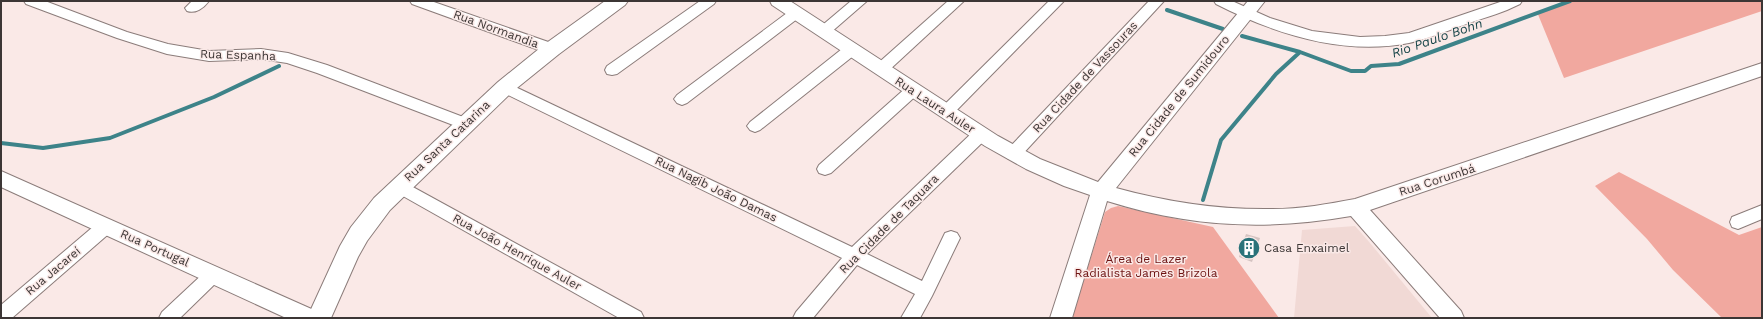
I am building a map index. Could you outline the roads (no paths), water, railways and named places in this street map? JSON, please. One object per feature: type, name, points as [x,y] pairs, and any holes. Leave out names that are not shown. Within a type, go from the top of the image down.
[{"type":"main road","name":"Rua Santa Catarina","points":[[319,318],[341,268],[359,234],[377,210],[400,186],[505,87],[552,49],[618,1]]},
{"type":"street","name":"Rua Espanha","points":[[31,1],[122,35],[167,49],[209,56],[261,54],[288,58],[322,69],[466,124]]},
{"type":"street","name":"Rua Normandia","points":[[417,1],[552,49]]},
{"type":"street","points":[[612,70],[709,1]]},
{"type":"street","name":"Rua Laura Auler","points":[[778,1],[946,112],[1013,154],[1066,179],[1101,192]]},
{"type":"street","points":[[824,31],[860,1]]},
{"type":"street","points":[[881,69],[957,1]]},
{"type":"street","points":[[946,112],[1057,1]]},
{"type":"street","name":"Rua Cidade de Vassouras","points":[[1013,154],[1157,1]]},
{"type":"street","points":[[1221,1],[1252,8],[1293,30],[1346,41],[1379,42],[1410,38],[1515,1]]},
{"type":"street","name":"Rua Cidade de Sumidouro","points":[[1061,318],[1101,192],[1252,8]]},
{"type":"street","points":[[682,99],[796,13]]},
{"type":"street","points":[[754,126],[852,49]]},
{"type":"street","name":"Rua Corumbá","points":[[1101,192],[1144,203],[1216,215],[1256,217],[1300,215],[1337,211],[1356,207],[1588,130],[1762,68]]},
{"type":"street","name":"Rua Nagib João Damas","points":[[505,87],[926,291]]},
{"type":"street","points":[[825,169],[913,90]]},
{"type":"street","name":"Rua Cidade de Taquara","points":[[802,318],[854,256],[981,134]]},
{"type":"street","name":"Rua Portugal","points":[[2,180],[308,318]]},
{"type":"street","name":"Rua João Henrique Auler","points":[[400,186],[635,318]]},
{"type":"street","points":[[1356,207],[1453,318]]},
{"type":"street","points":[[1738,222],[1762,212]]},
{"type":"street","name":"Rua Jacareí","points":[[1,316],[106,226]]},
{"type":"street","points":[[910,318],[926,291],[951,238]]},
{"type":"street","points":[[168,318],[213,275]]},
{"type":"waterway","name":"Rio Paulo Bohn","points":[[1300,52],[1351,71],[1365,71],[1371,66],[1399,64],[1570,1]]},
{"type":"waterway","name":"Rio Paulo Bohn","points":[[1167,10],[1223,29]]},
{"type":"waterway","name":"Rio Paulo Bohn","points":[[1242,36],[1300,52]]},
{"type":"waterway","points":[[1203,200],[1221,140],[1276,74],[1300,52]]},
{"type":"waterway","points":[[1,143],[43,148],[110,138],[214,97],[279,66]]},
{"type":"place","name":"Casa Enxaimel","points":[[1249,248]]},
{"type":"park label","name":"Área de Lazer Radialista James Brizola","points":[[1146,266]]}]
